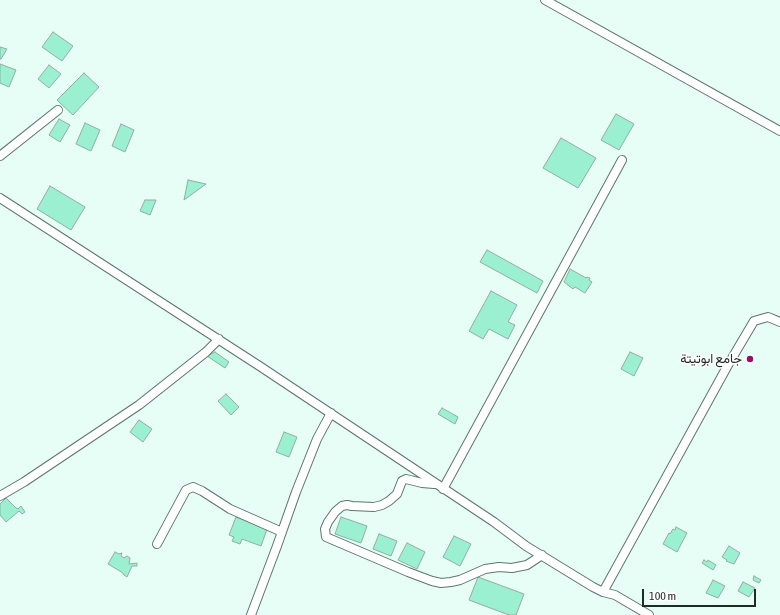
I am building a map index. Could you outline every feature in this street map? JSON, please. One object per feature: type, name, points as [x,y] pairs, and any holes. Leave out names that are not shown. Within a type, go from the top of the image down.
[{"type":"street","points":[[546,0],[780,131]]},
{"type":"street","points":[[0,156],[58,110]]},
{"type":"street","points":[[443,489],[622,160]]},
{"type":"street","points":[[0,198],[219,339],[542,555],[603,592],[615,595],[649,615]]},
{"type":"street","points":[[603,592],[728,365],[754,321],[768,317],[780,322]]},
{"type":"street","points":[[0,496],[24,482],[139,404],[206,352],[219,339]]},
{"type":"street","points":[[251,615],[296,492],[317,439],[331,413]]},
{"type":"street","points":[[435,484],[422,483],[406,478],[402,481],[397,494],[382,505],[374,507],[342,506],[335,512],[328,522],[325,529],[326,538],[408,572],[442,583],[460,580],[485,570],[499,567],[512,568],[527,565],[542,555]]},
{"type":"street","points":[[157,544],[186,490],[193,487],[230,509],[282,532]]},
{"type":"building","points":[[53,32],[73,46],[62,61],[42,47]]},
{"type":"building","points":[[0,47],[7,49],[1,59],[0,59]]},
{"type":"building","points":[[0,64],[16,70],[9,87],[0,83]]},
{"type":"building","points":[[49,65],[61,74],[49,88],[38,79]]},
{"type":"building","points":[[84,73],[99,87],[73,115],[57,100]]},
{"type":"building","points":[[616,114],[634,124],[619,150],[601,140]]},
{"type":"building","points":[[59,119],[70,125],[60,142],[49,135]]},
{"type":"building","points":[[85,123],[100,130],[91,151],[76,144]]},
{"type":"building","points":[[121,124],[134,130],[125,152],[112,146]]},
{"type":"building","points":[[561,138],[596,158],[578,188],[543,168]]},
{"type":"building","points":[[188,180],[206,184],[184,200]]},
{"type":"building","points":[[50,186],[85,207],[71,230],[37,209]]},
{"type":"building","points":[[145,200],[156,200],[150,215],[140,211]]},
{"type":"building","points":[[487,250],[543,281],[537,293],[480,262]]},
{"type":"building","points":[[570,269],[586,278],[590,278],[589,280],[592,282],[585,293],[575,287],[573,289],[564,282]]},
{"type":"building","points":[[491,291],[517,305],[508,322],[515,325],[508,339],[489,329],[483,339],[469,331]]},
{"type":"building","points":[[215,352],[229,362],[225,368],[207,356]]},
{"type":"building","points":[[630,352],[643,358],[634,376],[621,369]]},
{"type":"building","points":[[226,394],[239,407],[231,415],[218,401]]},
{"type":"building","points":[[442,408],[458,417],[455,424],[438,414]]},
{"type":"building","points":[[139,420],[152,429],[143,442],[130,432]]},
{"type":"building","points":[[284,432],[297,437],[289,457],[276,452]]},
{"type":"building","points":[[6,498],[16,508],[18,509],[21,506],[25,512],[22,514],[19,511],[6,522],[0,515],[0,504]]},
{"type":"building","points":[[236,517],[267,529],[261,546],[242,539],[240,544],[232,541],[234,537],[229,535]]},
{"type":"building","points":[[341,517],[367,526],[361,543],[335,534]]},
{"type":"building","points":[[676,527],[687,533],[677,552],[663,544],[669,533],[670,534],[673,529],[675,530]]},
{"type":"building","points":[[379,534],[397,541],[391,556],[373,549]]},
{"type":"building","points":[[454,536],[471,544],[460,566],[443,557]]},
{"type":"building","points":[[407,543],[425,552],[417,569],[398,560]]},
{"type":"building","points":[[729,546],[740,553],[734,564],[726,561],[727,560],[722,557]]},
{"type":"building","points":[[115,552],[119,554],[122,553],[121,556],[124,558],[127,556],[130,558],[129,564],[137,563],[137,566],[132,566],[127,577],[108,564]]},
{"type":"building","points":[[704,560],[707,562],[708,560],[716,565],[713,570],[702,563]]},
{"type":"building","points":[[754,576],[761,580],[759,583],[753,580]]},
{"type":"building","points":[[478,577],[524,594],[516,615],[509,615],[469,600]]},
{"type":"building","points":[[713,580],[725,586],[718,598],[706,593]]},
{"type":"building","points":[[743,582],[755,588],[749,597],[738,591]]},
{"type":"place","name":"جامع ابوتيتة","points":[[750,359]]}]
